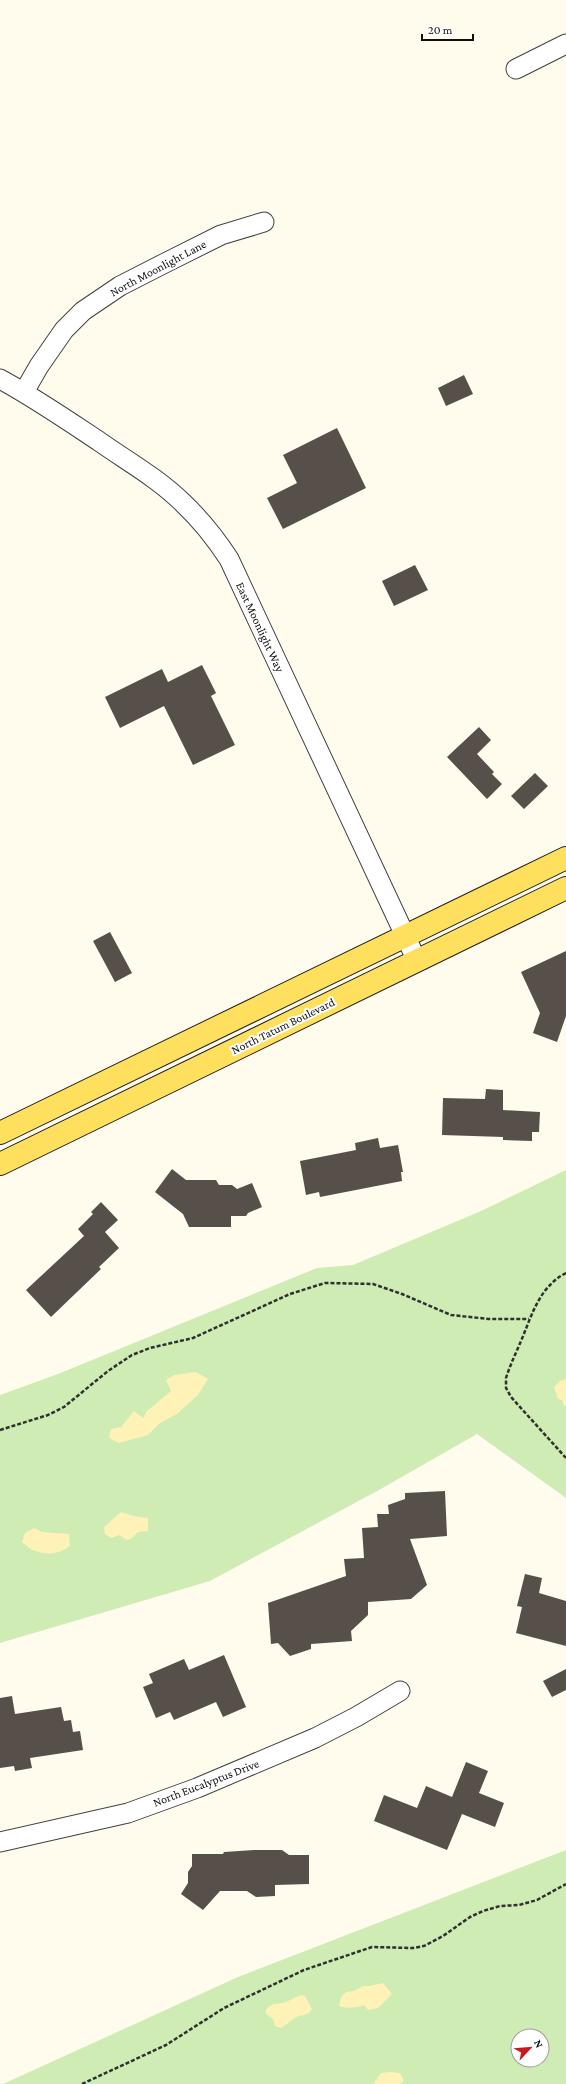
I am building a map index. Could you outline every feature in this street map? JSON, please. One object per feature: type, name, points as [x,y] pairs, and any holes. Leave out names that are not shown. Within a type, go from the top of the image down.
[{"type":"main road","points":[[0,1133],[566,858]]},
{"type":"main road","name":"North Tatum Boulevard","points":[[0,1164],[566,888]]},
{"type":"street","points":[[516,69],[566,44]]},
{"type":"street","name":"North Moonlight Lane","points":[[24,392],[39,366],[64,330],[83,311],[120,286],[165,263],[221,236],[264,222]]},
{"type":"street","name":"East Moonlight Way","points":[[0,379],[24,392],[167,489],[183,503],[214,537],[229,559],[406,936],[416,961]]},
{"type":"street","name":"North Eucalyptus Drive","points":[[0,1842],[128,1813],[197,1788],[315,1738],[356,1718],[400,1691]]},
{"type":"path","points":[[566,1273],[559,1276],[539,1298],[529,1319],[506,1378],[506,1388],[518,1406],[566,1458]]},
{"type":"path","points":[[0,1430],[48,1415],[64,1407],[108,1371],[132,1355],[150,1348],[193,1338],[290,1294],[325,1283],[373,1284],[402,1294],[451,1315],[489,1319],[529,1319]]},
{"type":"path","points":[[82,2084],[166,2045],[224,2008],[304,1970],[372,1947],[413,1948],[424,1946],[443,1936],[470,1917],[483,1911],[500,1906],[519,1905],[536,1900],[566,1884]]},
{"type":"green space","points":[[566,1170],[566,1498],[477,1434],[379,1490],[210,1581],[0,1643],[0,1395],[58,1374],[317,1268],[353,1265],[481,1211]]},
{"type":"green space","points":[[566,1850],[566,2084],[3,2084],[238,1977]]},
{"type":"sand","points":[[196,1372],[208,1379],[198,1395],[177,1414],[160,1423],[148,1435],[119,1443],[109,1438],[111,1429],[121,1427],[134,1411],[143,1418],[147,1411],[171,1391],[166,1380],[174,1375]]},
{"type":"sand","points":[[566,1379],[566,1406],[564,1406],[562,1400],[558,1399],[554,1387],[560,1381]]},
{"type":"sand","points":[[121,1512],[148,1518],[148,1531],[138,1532],[131,1539],[126,1540],[120,1535],[111,1538],[105,1534],[104,1527]]},
{"type":"sand","points":[[34,1528],[42,1532],[69,1534],[70,1546],[64,1550],[51,1553],[33,1550],[22,1542],[25,1533]]},
{"type":"sand","points":[[383,1983],[392,1994],[378,2008],[368,2010],[364,2005],[352,2008],[339,2006],[341,1997],[346,1992],[354,1991],[363,1986]]},
{"type":"sand","points":[[301,1995],[305,1996],[312,2009],[310,2012],[295,2018],[281,2028],[275,2026],[273,2019],[266,2014],[266,2010],[273,2004],[283,2003]]},
{"type":"sand","points":[[381,2073],[400,2073],[404,2081],[400,2084],[373,2084]]},
{"type":"building","points":[[464,375],[473,394],[446,406],[438,388]]},
{"type":"building","points":[[337,428],[366,488],[283,529],[267,498],[297,483],[283,455]]},
{"type":"building","points":[[415,565],[428,590],[394,606],[382,581]]},
{"type":"building","points":[[202,665],[216,693],[211,696],[235,745],[193,765],[164,706],[120,728],[105,697],[162,669],[168,682]]},
{"type":"building","points":[[479,727],[491,740],[477,754],[494,772],[492,774],[502,784],[487,799],[447,757]]},
{"type":"building","points":[[535,773],[548,786],[524,809],[511,796]]},
{"type":"building","points":[[110,932],[132,973],[115,982],[93,941]]},
{"type":"building","points":[[566,951],[566,1016],[557,1042],[533,1033],[540,1013],[521,972]]},
{"type":"building","points":[[486,1089],[503,1090],[503,1110],[540,1112],[539,1132],[532,1132],[532,1141],[503,1140],[503,1137],[442,1135],[443,1098],[485,1099]]},
{"type":"building","points":[[378,1138],[380,1148],[398,1145],[403,1172],[401,1172],[402,1181],[320,1197],[319,1192],[306,1195],[300,1161],[356,1150],[355,1143]]},
{"type":"building","points":[[172,1169],[186,1180],[216,1180],[219,1185],[232,1185],[237,1189],[252,1183],[262,1207],[248,1213],[246,1216],[231,1216],[231,1227],[189,1227],[183,1214],[155,1192]]},
{"type":"building","points":[[101,1202],[118,1220],[105,1232],[119,1248],[99,1267],[101,1269],[51,1317],[26,1290],[84,1236],[78,1229],[93,1214],[91,1212]]},
{"type":"building","points":[[445,1491],[447,1536],[410,1539],[427,1585],[411,1599],[368,1602],[368,1615],[351,1631],[352,1641],[311,1644],[311,1649],[290,1656],[278,1643],[271,1644],[268,1603],[346,1576],[344,1559],[364,1558],[362,1528],[378,1527],[377,1514],[389,1514],[388,1505],[405,1499],[405,1493]]},
{"type":"building","points":[[525,1574],[542,1578],[539,1593],[566,1601],[566,1646],[516,1633],[522,1607],[517,1606]]},
{"type":"building","points":[[224,1655],[246,1707],[223,1717],[216,1702],[174,1720],[170,1712],[156,1718],[143,1687],[153,1683],[149,1674],[184,1659],[189,1670]]},
{"type":"building","points":[[566,1669],[566,1690],[552,1697],[543,1681]]},
{"type":"building","points":[[12,1696],[15,1714],[61,1707],[64,1721],[71,1720],[73,1732],[80,1731],[83,1750],[30,1758],[32,1768],[15,1771],[14,1766],[0,1768],[0,1698]]},
{"type":"building","points":[[466,1762],[488,1771],[479,1793],[504,1803],[495,1827],[462,1814],[447,1850],[374,1821],[384,1795],[417,1808],[426,1786],[452,1797]]},
{"type":"building","points":[[282,1850],[289,1855],[309,1855],[309,1884],[275,1885],[275,1896],[256,1897],[247,1891],[220,1891],[203,1910],[181,1894],[188,1883],[188,1872],[192,1866],[192,1854],[223,1854],[224,1852]]}]
